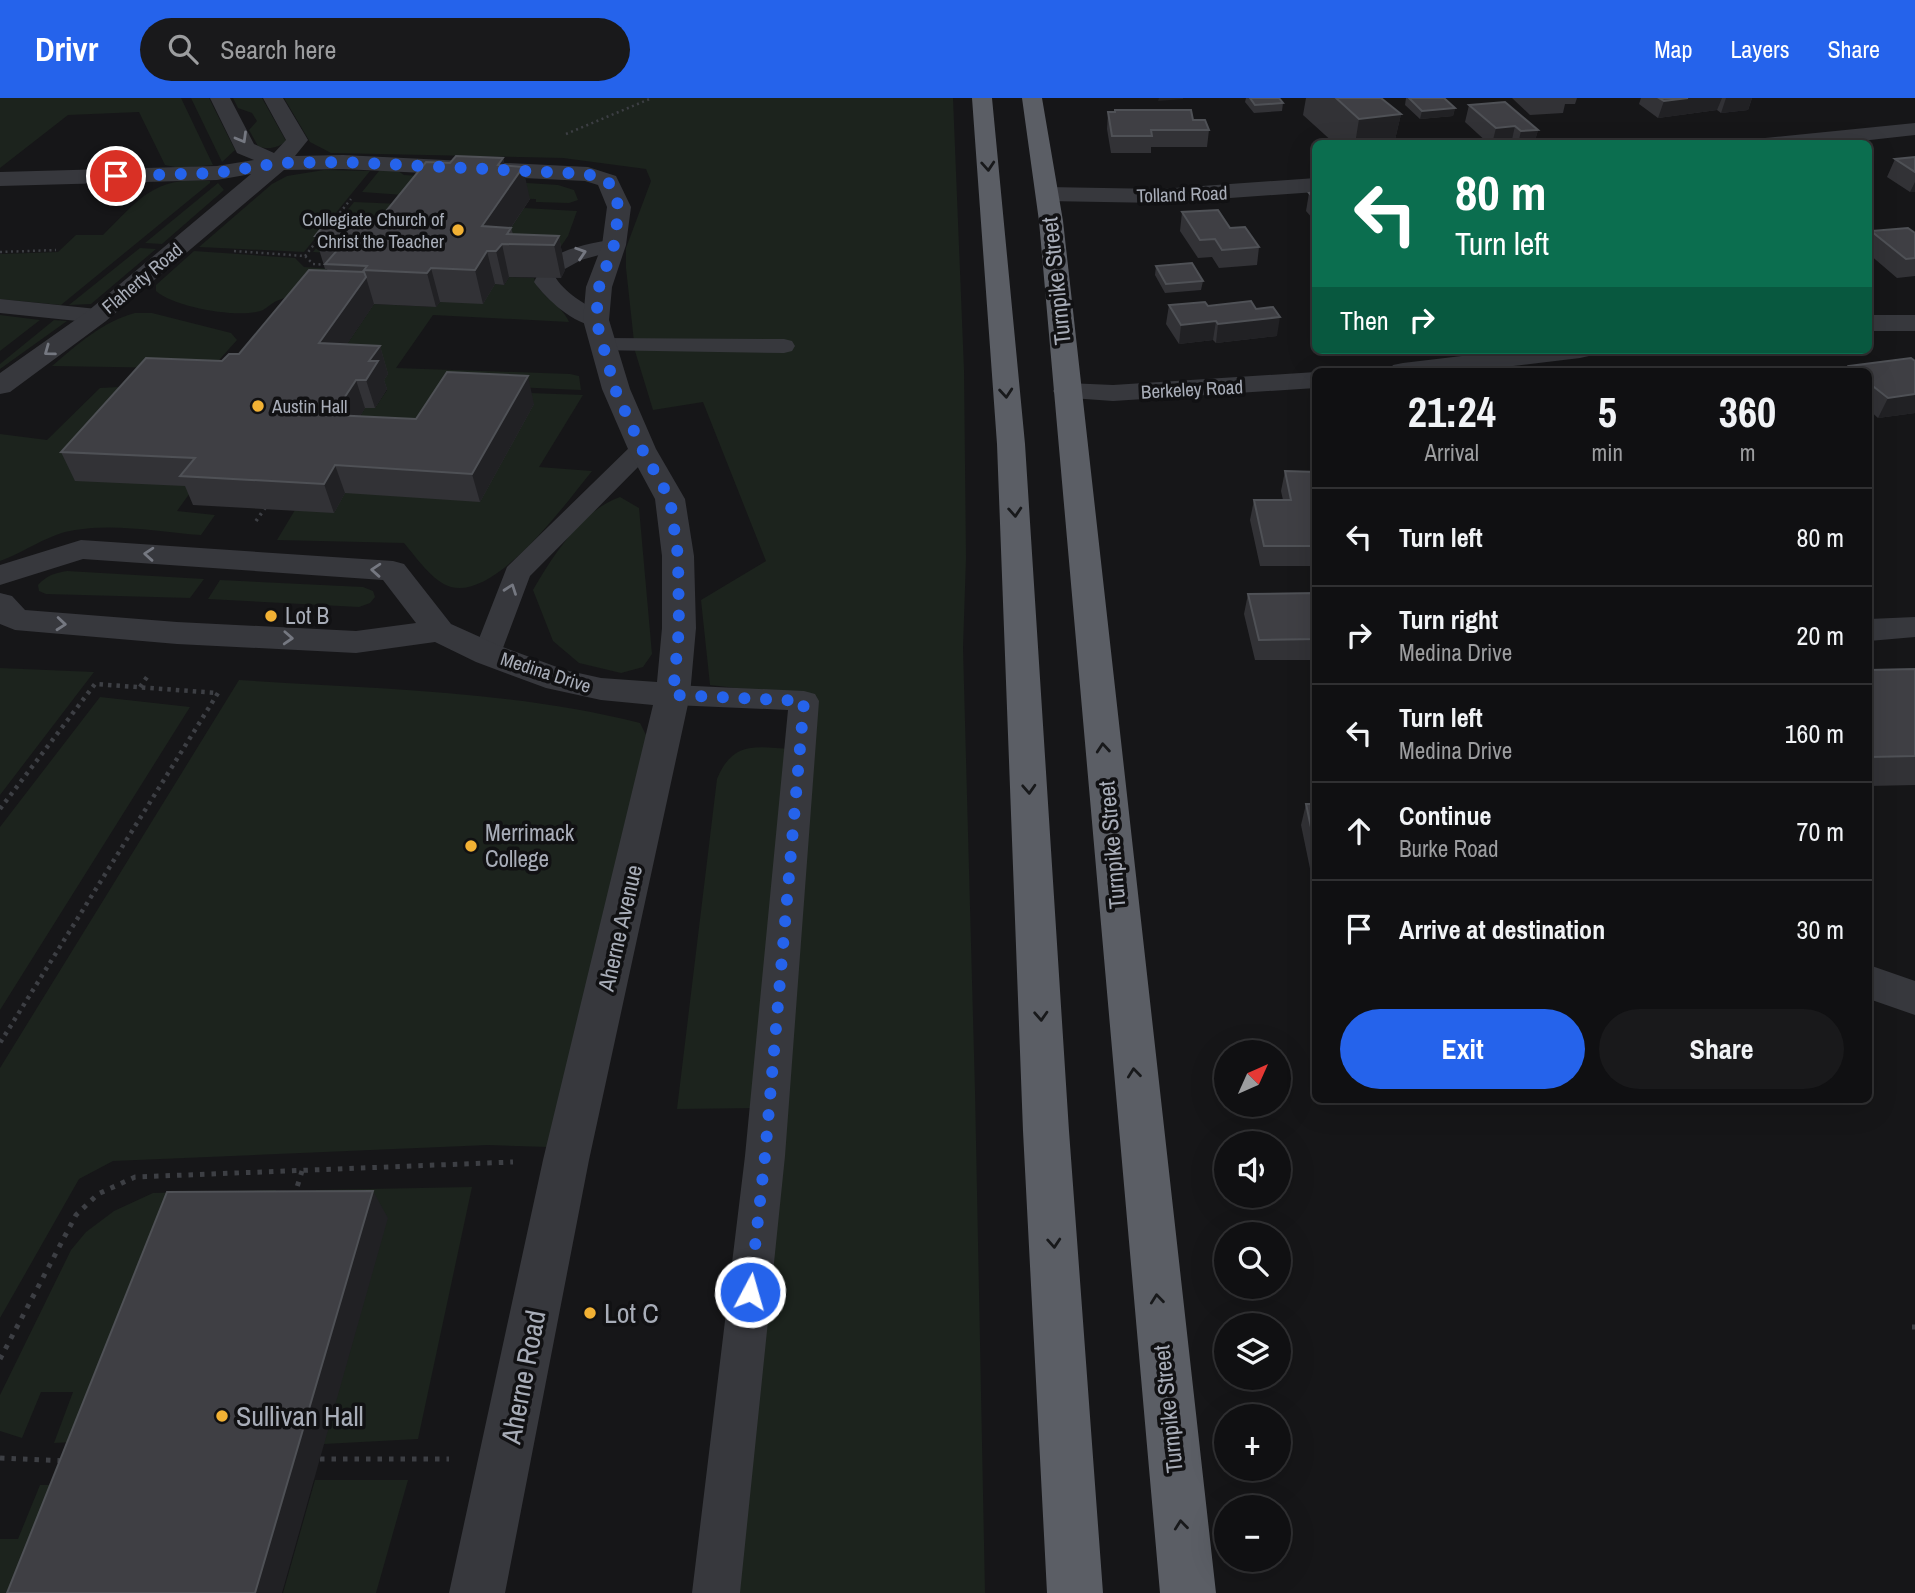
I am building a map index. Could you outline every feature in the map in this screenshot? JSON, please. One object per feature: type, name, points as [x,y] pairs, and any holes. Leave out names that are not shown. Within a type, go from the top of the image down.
[{"type":"highway","points":[[982,98],[1011,444],[1046,1131],[1075,1593]]},
{"type":"highway","name":"Turnpike Street","points":[[1032,98],[1047,194],[1097,672],[1115,885],[1188,1593]]},
{"type":"street","points":[[220,98],[245,148],[278,163]]},
{"type":"street","name":"Flaherty Road","points":[[0,386],[97,316],[278,163],[297,140],[273,98]]},
{"type":"street","points":[[1805,140],[1915,129]]},
{"type":"street","points":[[0,179],[217,173],[278,163],[381,163],[587,174],[608,181],[619,207],[614,245],[599,287],[596,320],[615,389],[642,449],[670,499],[676,545],[679,628],[673,695]]},
{"type":"street","name":"Tolland Road","points":[[1047,194],[1160,196],[1312,185]]},
{"type":"street","points":[[1872,323],[1915,323]]},
{"type":"street","points":[[1428,368],[1546,354]]},
{"type":"street","name":"Berkeley Road","points":[[1067,391],[1136,392],[1312,380]]},
{"type":"street","name":"Medina Drive","points":[[0,575],[81,549],[393,571],[439,631],[488,654],[558,680],[601,689],[673,695]]},
{"type":"street","points":[[0,603],[15,620],[177,633],[356,642],[439,631]]},
{"type":"street","points":[[1872,630],[1915,627]]},
{"type":"street","name":"Aherne Avenue","points":[[566,1160],[673,695]]},
{"type":"street","points":[[1872,983],[1915,998]]},
{"type":"street","name":"Aherne Road","points":[[477,1593],[566,1160]]},
{"type":"lane","points":[[596,320],[566,303],[545,282],[549,274],[582,251],[614,245]]},
{"type":"lane","points":[[0,306],[97,316]]},
{"type":"lane","points":[[602,345],[783,346]]},
{"type":"lane","points":[[488,654],[517,573],[642,449]]},
{"type":"lane","points":[[673,695],[804,701],[765,1156],[716,1593]]},
{"type":"path","points":[[506,169],[514,156],[652,98]]},
{"type":"path","points":[[305,256],[381,163]]},
{"type":"path","points":[[0,252],[56,250]]},
{"type":"path","points":[[225,251],[305,256],[313,264],[329,265]]},
{"type":"path","points":[[255,523],[265,508]]},
{"type":"path","points":[[140,687],[146,677]]},
{"type":"path","points":[[0,809],[95,684],[218,693],[0,1043]]},
{"type":"path","points":[[0,1359],[76,1214],[98,1194],[135,1177],[566,1160]]},
{"type":"path","points":[[291,1206],[302,1171]]},
{"type":"path","points":[[0,1458],[81,1461]]},
{"type":"path","points":[[320,1459],[506,1459]]},
{"type":"shaded area","points":[[0,98],[181,98],[213,165],[180,168],[165,165],[139,112],[68,115],[0,168]]},
{"type":"shaded area","points":[[191,98],[209,98],[235,150],[222,162]]},
{"type":"shaded area","points":[[233,98],[262,98],[286,141],[273,148],[258,146],[249,130],[257,121],[252,113],[238,108]]},
{"type":"shaded area","points":[[284,98],[953,98],[964,370],[966,558],[963,648],[985,1593],[701,1593],[760,1108],[677,1109],[717,779],[723,766],[738,752],[756,747],[791,749],[797,695],[710,685],[701,600],[766,561],[703,402],[653,410],[635,351],[626,268],[626,248],[651,181],[646,169],[563,158],[331,153],[310,142]]},
{"type":"shaded area","points":[[324,170],[370,171],[304,252],[199,247],[272,184],[287,176]]},
{"type":"shaded area","points":[[379,171],[558,185],[574,190],[578,200],[569,203],[536,202],[536,199],[431,197],[362,192]]},
{"type":"shaded area","points":[[210,181],[61,305],[0,299],[0,254],[58,252],[76,235],[103,235],[138,201],[161,187],[174,182]]},
{"type":"shaded area","points":[[218,183],[224,190],[162,244],[145,243]]},
{"type":"shaded area","points":[[354,202],[425,205],[360,255],[313,252]]},
{"type":"shaded area","points":[[524,208],[577,211],[568,236],[557,252],[490,260]]},
{"type":"shaded area","points":[[140,248],[156,249],[91,304],[69,305]]},
{"type":"shaded area","points":[[194,251],[295,258],[304,267],[347,270],[318,297],[283,298],[256,312],[219,312],[176,302],[156,291],[156,285]]},
{"type":"shaded area","points":[[509,277],[534,278],[541,291],[561,310],[569,322],[433,315],[396,368],[570,374],[579,376],[581,390],[488,386],[425,447],[343,443],[365,408],[375,408],[387,390],[329,371],[374,304],[436,307],[440,302],[495,284],[504,285]]},
{"type":"shaded area","points":[[135,313],[152,313],[231,333],[237,340],[195,387],[195,486],[177,511],[215,515],[201,535],[90,528],[55,535],[0,561],[0,434],[47,440],[100,388],[158,385],[172,368],[52,366],[101,328]]},
{"type":"shaded area","points":[[0,315],[40,320],[0,351]]},
{"type":"shaded area","points":[[54,320],[67,321],[0,369],[0,364]]},
{"type":"shaded area","points":[[530,393],[583,395],[539,467],[592,471],[529,546],[489,578],[469,587],[451,587],[425,568],[404,543],[277,540],[295,510],[345,493]]},
{"type":"shaded area","points":[[620,497],[639,508],[652,654],[643,667],[621,673],[579,663],[553,641],[533,590],[549,563],[581,523],[606,503]]},
{"type":"shaded area","points":[[67,571],[204,579],[190,598],[46,594],[39,591],[38,585],[45,579]]},
{"type":"shaded area","points":[[220,580],[363,587],[373,591],[375,597],[370,603],[359,607],[208,599]]},
{"type":"shaded area","points":[[0,668],[94,672],[0,795]]},
{"type":"shaded area","points":[[239,680],[491,697],[591,712],[640,723],[648,739],[549,1147],[488,1145],[113,1161],[79,1179],[0,1318],[0,1068]]},
{"type":"shaded area","points":[[100,697],[190,707],[0,1010],[0,827]]},
{"type":"shaded area","points":[[472,1187],[418,1439],[324,1444],[307,1218],[316,1190]]},
{"type":"shaded area","points":[[276,1190],[266,1218],[73,1442],[54,1443],[73,1392],[41,1392],[22,1438],[0,1431],[0,1395],[71,1250],[86,1232],[114,1211],[153,1193]]},
{"type":"shaded area","points":[[315,1480],[408,1480],[376,1593],[283,1593]]},
{"type":"shaded area","points":[[40,1485],[60,1485],[19,1593],[0,1593],[0,1539],[18,1539]]},
{"type":"building","points":[[1250,98],[1279,98],[1283,103],[1255,105]]},
{"type":"building","points":[[1336,98],[1381,98],[1401,114],[1359,119]]},
{"type":"building","points":[[1409,98],[1444,98],[1455,108],[1422,111]]},
{"type":"building","points":[[1659,98],[1688,98],[1664,101]]},
{"type":"building","points":[[1505,102],[1538,130],[1521,131],[1515,126],[1496,128],[1469,105]]},
{"type":"building","points":[[1191,110],[1193,120],[1205,120],[1209,130],[1151,130],[1152,136],[1112,136],[1108,112]]},
{"type":"building","points":[[456,156],[503,158],[498,165],[523,167],[482,226],[511,228],[507,234],[559,236],[554,245],[502,244],[496,251],[487,251],[475,270],[431,268],[427,273],[364,270],[367,266],[325,264],[340,247],[328,246],[336,237],[315,236],[323,226],[346,227],[353,219],[379,220],[426,162],[450,163]]},
{"type":"building","points":[[1915,157],[1915,172],[1895,159]]},
{"type":"building","points":[[1218,210],[1230,228],[1245,227],[1259,247],[1222,250],[1215,239],[1200,240],[1182,212]]},
{"type":"building","points":[[1908,228],[1915,233],[1915,258],[1906,259],[1872,231]]},
{"type":"building","points":[[1192,263],[1203,281],[1166,284],[1156,266]]},
{"type":"building","name":"Austin Hall","points":[[309,270],[364,272],[366,277],[319,343],[380,346],[369,361],[378,361],[366,380],[356,380],[333,415],[416,419],[447,372],[528,376],[472,474],[335,465],[324,484],[180,476],[195,458],[61,452],[146,358],[222,361],[229,354],[239,354]]},
{"type":"building","points":[[1251,301],[1256,309],[1273,307],[1280,317],[1181,325],[1169,305],[1205,302],[1208,306]]},
{"type":"building","points":[[1911,358],[1915,361],[1915,394],[1888,398],[1872,385],[1872,368],[1849,366]]},
{"type":"building","points":[[1285,471],[1312,472],[1312,546],[1264,546],[1254,500],[1291,500]]},
{"type":"building","points":[[1312,593],[1312,639],[1259,640],[1248,594]]},
{"type":"building","points":[[1915,669],[1915,756],[1872,757],[1872,670]]},
{"type":"building","points":[[1306,804],[1312,804],[1312,832]]},
{"type":"building","name":"Sullivan Hall","points":[[373,1191],[255,1593],[7,1593],[167,1192]]},
{"type":"place","name":"Collegiate Church of Christ the Teacher","points":[[458,230]]},
{"type":"place","name":"Austin Hall","points":[[258,406]]},
{"type":"place","name":"Lot B","points":[[271,616]]},
{"type":"place","name":"Merrimack College","points":[[471,846]]},
{"type":"place","name":"Lot C","points":[[590,1313]]},
{"type":"place","name":"Sullivan Hall","points":[[222,1416]]},
{"type":"route","points":[[116,176],[217,173],[278,163],[343,162],[587,174],[608,181],[619,207],[614,245],[599,287],[596,320],[615,389],[642,449],[670,499],[678,556],[679,628],[673,695],[804,701],[765,1156],[750,1292]]}]
